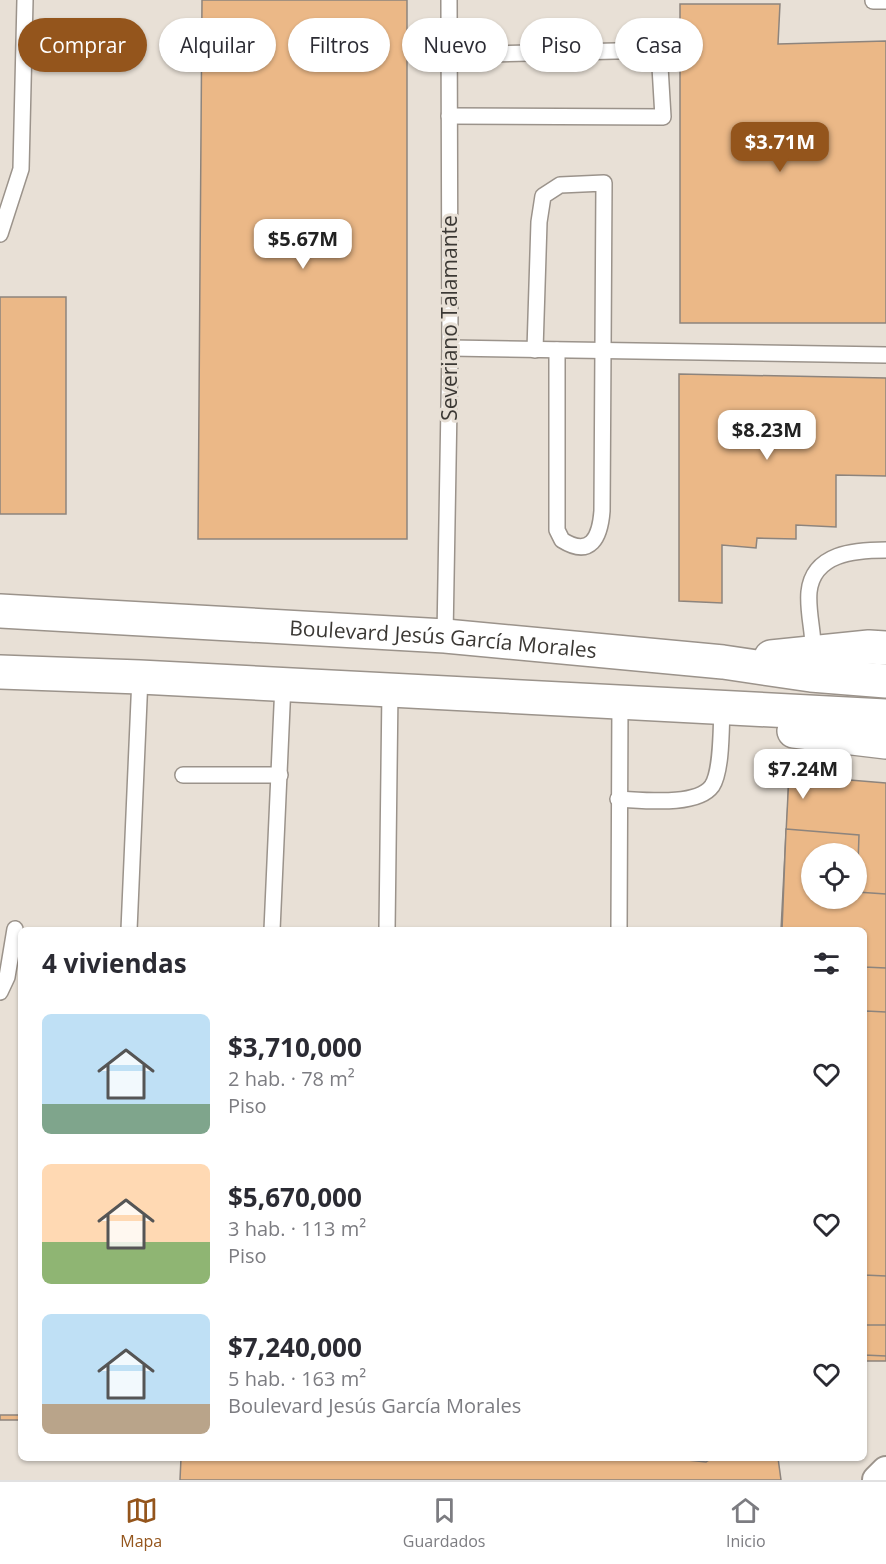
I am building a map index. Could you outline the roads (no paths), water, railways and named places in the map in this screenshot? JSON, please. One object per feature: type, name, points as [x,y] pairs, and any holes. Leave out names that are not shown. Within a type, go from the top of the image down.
[{"type":"main road","name":"Boulevard Jesús García Morales","points":[[0,611],[446,636],[723,662],[812,664]]},
{"type":"main road","points":[[812,664],[886,648]]},
{"type":"main road","points":[[812,664],[886,681]]},
{"type":"main road","points":[[0,672],[141,677],[634,703],[722,714],[886,742]]},
{"type":"main road","points":[[722,714],[886,716]]},
{"type":"street","points":[[877,1480],[886,1471]]},
{"type":"lane","points":[[0,234],[19,183],[21,169],[25,0]]},
{"type":"lane","name":"Severiano Talamante","points":[[449,0],[449,18]]},
{"type":"lane","points":[[449,116],[663,117],[660,50],[508,54]]},
{"type":"lane","name":"Severiano Talamante","points":[[446,636],[450,348],[449,72]]},
{"type":"lane","points":[[535,350],[539,222],[543,196],[560,184],[604,183],[605,351],[601,528],[590,545],[580,547],[562,540],[557,530],[557,350]]},
{"type":"lane","points":[[450,348],[886,354]]},
{"type":"lane","points":[[812,664],[809,593],[816,571],[823,563],[842,555],[866,550],[886,550]]},
{"type":"lane","points":[[129,927],[141,677]]},
{"type":"lane","points":[[273,927],[283,684]]},
{"type":"lane","points":[[387,927],[390,690]]},
{"type":"lane","points":[[619,927],[618,799],[634,703]]},
{"type":"lane","points":[[618,799],[679,800],[707,791],[716,775],[722,714]]},
{"type":"lane","points":[[183,775],[280,775]]},
{"type":"lane","points":[[0,992],[7,977],[15,929]]}]
